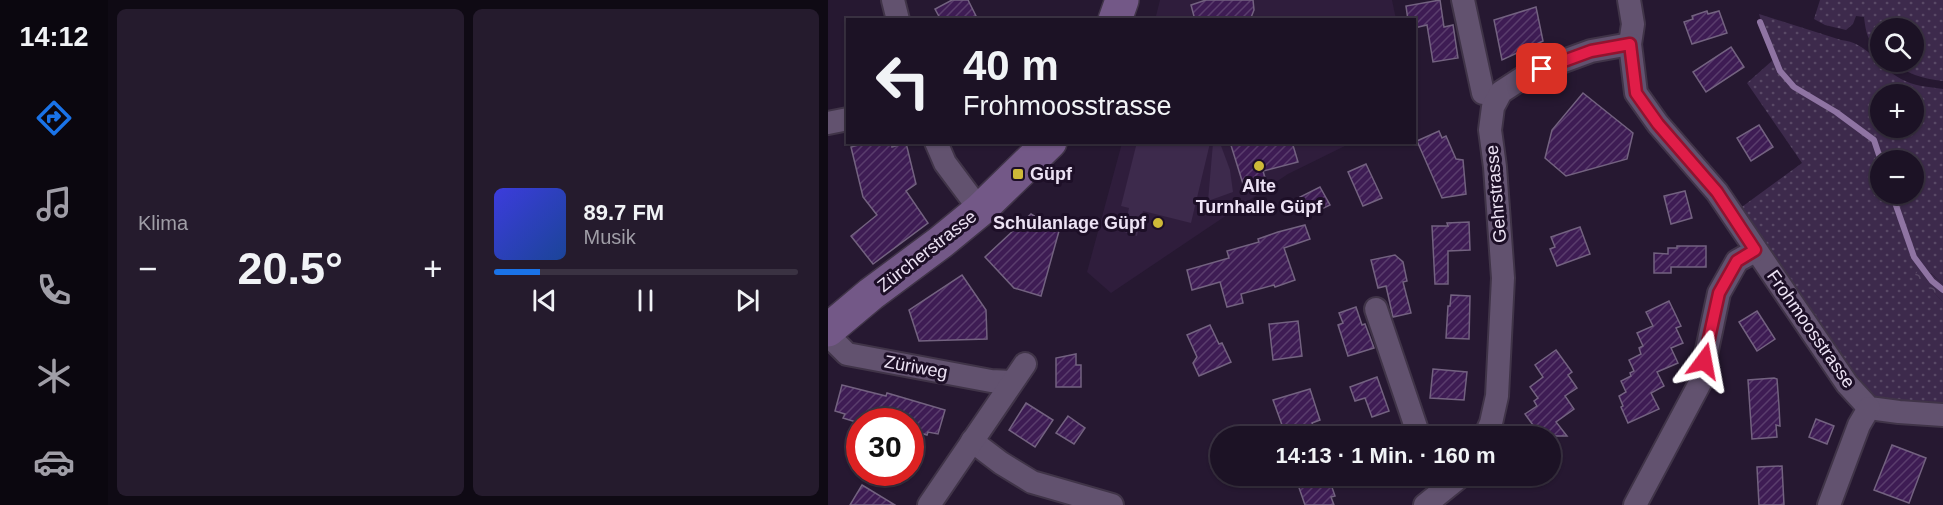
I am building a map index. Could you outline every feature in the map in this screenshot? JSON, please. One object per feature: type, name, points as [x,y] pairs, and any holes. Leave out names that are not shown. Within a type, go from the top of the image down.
[{"type":"main road","points":[[1116,18],[1122,0]]},
{"type":"main road","name":"Zürcherstrasse","points":[[828,332],[871,294],[941,243],[980,210],[1048,144]]},
{"type":"street","points":[[893,0],[898,18]]},
{"type":"street","points":[[1463,0],[1483,93]]},
{"type":"street","name":"Frohmoosstrasse","points":[[1629,0],[1633,24],[1630,44],[1636,93],[1658,124],[1717,192],[1847,384],[1869,408]]},
{"type":"street","name":"Gehrstrasse","points":[[1490,426],[1497,396],[1503,278],[1490,130],[1493,107],[1501,92],[1542,69],[1591,51],[1630,44]]},
{"type":"street","points":[[828,123],[846,119]]},
{"type":"street","points":[[937,144],[945,163],[980,210]]},
{"type":"street","points":[[1635,505],[1700,383],[1719,293],[1737,261],[1755,250]]},
{"type":"street","points":[[1376,309],[1416,426]]},
{"type":"street","name":"Züriweg","points":[[828,332],[847,354],[991,381],[1015,369],[972,441]]},
{"type":"street","points":[[1828,505],[1859,425],[1869,408],[1943,415]]},
{"type":"street","points":[[929,505],[972,441],[1001,463],[1032,482],[1112,505]]},
{"type":"street","points":[[1425,505],[1444,486]]},
{"type":"shaded area","points":[[1160,0],[1392,0],[1396,18],[1156,18]]},
{"type":"shaded area","name":"Schulanlage Güpf","points":[[1122,144],[1349,144],[1288,174],[1111,293],[1087,272]]},
{"type":"green space","points":[[1820,0],[1943,0],[1943,81],[1928,79],[1908,72],[1924,72],[1924,18],[1870,18],[1870,41],[1864,17],[1856,16],[1853,24],[1846,30],[1825,25],[1814,19]]},
{"type":"green space","points":[[1759,14],[1858,45],[1870,54],[1870,72],[1891,72],[1914,84],[1870,84],[1870,138],[1924,138],[1924,86],[1943,89],[1943,284],[1923,266],[1916,275],[1943,302],[1943,406],[1909,405],[1883,400],[1869,393],[1851,375],[1739,209],[1802,163],[1747,83],[1773,60]]},
{"type":"green space","points":[[1136,144],[1210,144],[1191,223],[1143,211],[1137,236],[1124,232],[1129,208],[1121,206]]},
{"type":"green space","points":[[1213,144],[1220,144],[1230,170],[1233,192],[1208,201]]},
{"type":"green space","points":[[1922,266],[1943,284],[1943,302],[1915,275]]},
{"type":"building","points":[[952,0],[968,0],[977,18],[940,18],[935,9]]},
{"type":"building","points":[[1206,0],[1253,0],[1254,10],[1251,18],[1194,18],[1191,5]]},
{"type":"building","points":[[1440,0],[1444,27],[1453,25],[1458,58],[1433,62],[1427,25],[1416,28],[1416,18],[1408,18],[1406,6]]},
{"type":"building","points":[[1536,7],[1543,41],[1502,60],[1494,20]]},
{"type":"building","points":[[1707,11],[1708,14],[1719,11],[1727,33],[1692,44],[1684,22],[1693,19],[1692,16]]},
{"type":"building","points":[[1731,47],[1744,67],[1706,92],[1693,72]]},
{"type":"building","points":[[1583,93],[1633,133],[1627,159],[1566,176],[1545,158],[1552,130]]},
{"type":"building","points":[[1759,125],[1773,147],[1751,161],[1737,138]]},
{"type":"building","points":[[1439,131],[1442,138],[1446,136],[1456,159],[1463,160],[1466,194],[1442,198],[1417,141]]},
{"type":"building","points":[[862,144],[891,144],[892,147],[906,144],[916,184],[906,191],[928,223],[873,264],[851,236],[877,215],[863,197],[851,147]]},
{"type":"building","name":"Alte Turnhalle Güpf","points":[[1231,144],[1293,144],[1298,162],[1263,171],[1266,181],[1244,187]]},
{"type":"building","points":[[1366,164],[1382,198],[1363,206],[1348,172]]},
{"type":"building","points":[[1320,187],[1330,205],[1309,215],[1300,197]]},
{"type":"building","points":[[1685,191],[1692,218],[1671,224],[1664,196]]},
{"type":"building","points":[[1031,214],[1059,231],[1041,296],[1014,288],[985,257]]},
{"type":"building","points":[[1469,222],[1470,250],[1448,251],[1448,284],[1435,284],[1432,226]]},
{"type":"building","points":[[1305,225],[1310,239],[1284,248],[1295,280],[1241,294],[1243,303],[1227,307],[1220,282],[1192,290],[1187,270],[1229,258],[1227,251],[1259,242],[1258,239],[1278,232]]},
{"type":"building","points":[[1580,227],[1590,254],[1557,266],[1550,249],[1555,247],[1551,237]]},
{"type":"building","points":[[1677,246],[1706,246],[1706,267],[1671,267],[1671,273],[1654,273],[1654,253],[1668,254],[1668,248],[1677,248]]},
{"type":"building","points":[[1395,255],[1403,262],[1407,281],[1403,282],[1411,313],[1393,317],[1386,286],[1378,288],[1371,260]]},
{"type":"building","points":[[962,275],[986,310],[987,339],[919,341],[909,310]]},
{"type":"building","points":[[1451,295],[1470,296],[1469,339],[1446,338]]},
{"type":"building","points":[[1669,301],[1681,326],[1676,328],[1683,343],[1671,348],[1678,363],[1657,372],[1664,386],[1651,393],[1659,409],[1628,423],[1619,396],[1626,392],[1621,381],[1631,376],[1630,373],[1634,371],[1629,360],[1641,354],[1639,348],[1643,346],[1637,333],[1653,326],[1646,312]]},
{"type":"building","points":[[1356,307],[1374,348],[1348,356],[1338,325],[1343,323],[1339,313]]},
{"type":"building","points":[[1757,311],[1775,339],[1757,351],[1739,322]]},
{"type":"building","points":[[1298,321],[1302,356],[1273,360],[1269,324]]},
{"type":"building","points":[[1210,325],[1231,362],[1199,376],[1193,363],[1197,357],[1187,335]]},
{"type":"building","points":[[1556,350],[1572,372],[1568,375],[1577,388],[1565,396],[1574,409],[1556,422],[1559,426],[1531,426],[1533,425],[1525,414],[1537,406],[1534,401],[1538,398],[1530,387],[1543,377],[1535,365]]},
{"type":"building","points":[[1076,354],[1076,365],[1081,365],[1081,387],[1056,387],[1056,358]]},
{"type":"building","points":[[1433,369],[1467,372],[1464,400],[1430,398]]},
{"type":"building","points":[[1377,377],[1389,411],[1372,417],[1365,398],[1355,401],[1350,387]]},
{"type":"building","points":[[1777,379],[1779,406],[1780,426],[1776,425],[1777,437],[1752,439],[1748,380]]},
{"type":"building","points":[[842,385],[886,396],[887,393],[945,410],[938,434],[928,432],[927,435],[924,434],[924,408],[846,408],[846,419],[843,418],[845,414],[835,411]]},
{"type":"building","points":[[1310,389],[1320,420],[1312,423],[1313,426],[1282,426],[1273,400]]},
{"type":"building","points":[[1026,403],[1053,420],[1035,447],[1009,430]]},
{"type":"building","points":[[1068,416],[1085,428],[1074,444],[1056,433]]},
{"type":"building","points":[[1816,419],[1834,426],[1827,444],[1809,437]]},
{"type":"building","points":[[1561,428],[1567,436],[1561,436]]},
{"type":"building","points":[[1892,445],[1926,458],[1909,503],[1874,490]]},
{"type":"building","points":[[1782,466],[1784,505],[1759,505],[1757,467]]},
{"type":"building","points":[[861,486],[864,486],[895,505],[850,505]]},
{"type":"building","points":[[1298,486],[1332,486],[1335,496],[1331,497],[1334,505],[1305,505]]},
{"type":"waterway","points":[[1760,22],[1780,71],[1794,87],[1836,112],[1874,140],[1877,150]]},
{"type":"waterway","points":[[1895,204],[1914,257],[1932,281],[1943,290]]},
{"type":"place","name":"Alte Turnhalle Güpf","points":[[1259,166]]},
{"type":"place","name":"Güpf","points":[[1018,174]]},
{"type":"place","name":"Schulanlage Güpf","points":[[1158,223]]},
{"type":"route","points":[[1542,69],[1591,51],[1630,44],[1636,93],[1658,124],[1717,192],[1755,250],[1737,261],[1719,293],[1704,361]]}]
